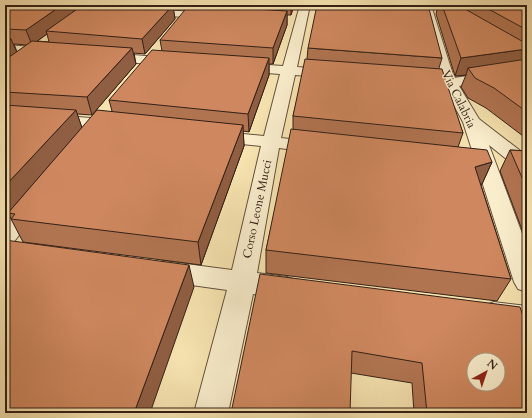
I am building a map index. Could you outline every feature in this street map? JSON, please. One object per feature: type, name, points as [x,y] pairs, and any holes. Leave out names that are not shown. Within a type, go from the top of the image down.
[{"type":"street","points":[[5,5],[93,7],[120,11]]},
{"type":"street","points":[[78,19],[93,7]]},
{"type":"street","name":"Via Calabria","points":[[427,8],[446,77],[472,122],[479,164],[527,282]]},
{"type":"street","points":[[135,77],[191,10]]},
{"type":"street","points":[[135,12],[191,10],[225,17]]},
{"type":"street","name":"Corso Leone Mucci","points":[[211,413],[242,282],[271,142],[300,15]]},
{"type":"street","points":[[24,60],[48,42]]},
{"type":"street","points":[[5,49],[66,54]]},
{"type":"street","points":[[96,56],[188,63]]},
{"type":"street","points":[[226,66],[349,75]]},
{"type":"street","points":[[403,80],[449,83],[527,71]]},
{"type":"street","points":[[83,142],[112,106]]},
{"type":"street","points":[[5,116],[129,127]]},
{"type":"street","points":[[472,122],[527,166]]},
{"type":"street","points":[[200,135],[333,149]]},
{"type":"street","points":[[10,246],[44,189]]},
{"type":"street","points":[[140,268],[314,291]]},
{"type":"street","points":[[472,311],[527,318]]},
{"type":"building","points":[[5,5],[62,5],[26,30],[5,29]]},
{"type":"building","points":[[83,5],[173,5],[142,39],[46,31]]},
{"type":"building","points":[[189,5],[287,11],[273,48],[160,40]]},
{"type":"building","points":[[317,5],[428,5],[442,58],[308,48]]},
{"type":"building","points":[[442,5],[458,5],[527,44],[527,49],[461,58]]},
{"type":"building","points":[[481,5],[527,5],[527,30]]},
{"type":"building","points":[[5,38],[11,39],[5,43]]},
{"type":"building","points":[[32,41],[132,48],[87,97],[5,92],[5,60]]},
{"type":"building","points":[[152,50],[269,58],[248,114],[109,100]]},
{"type":"building","points":[[305,59],[442,69],[463,133],[293,116]]},
{"type":"building","points":[[527,59],[527,112],[494,88],[475,78],[468,68]]},
{"type":"building","points":[[5,105],[76,110],[5,186]]},
{"type":"building","points":[[97,110],[243,125],[198,242],[11,219],[15,214],[8,213]]},
{"type":"building","points":[[291,129],[487,150],[492,162],[475,167],[511,279],[266,250]]},
{"type":"building","points":[[510,150],[527,151],[527,189]]},
{"type":"building","points":[[5,240],[189,265],[134,413],[5,413]]},
{"type":"building","points":[[260,274],[520,307],[527,328],[527,413],[427,413],[422,363],[352,351],[350,413],[231,413]]}]
